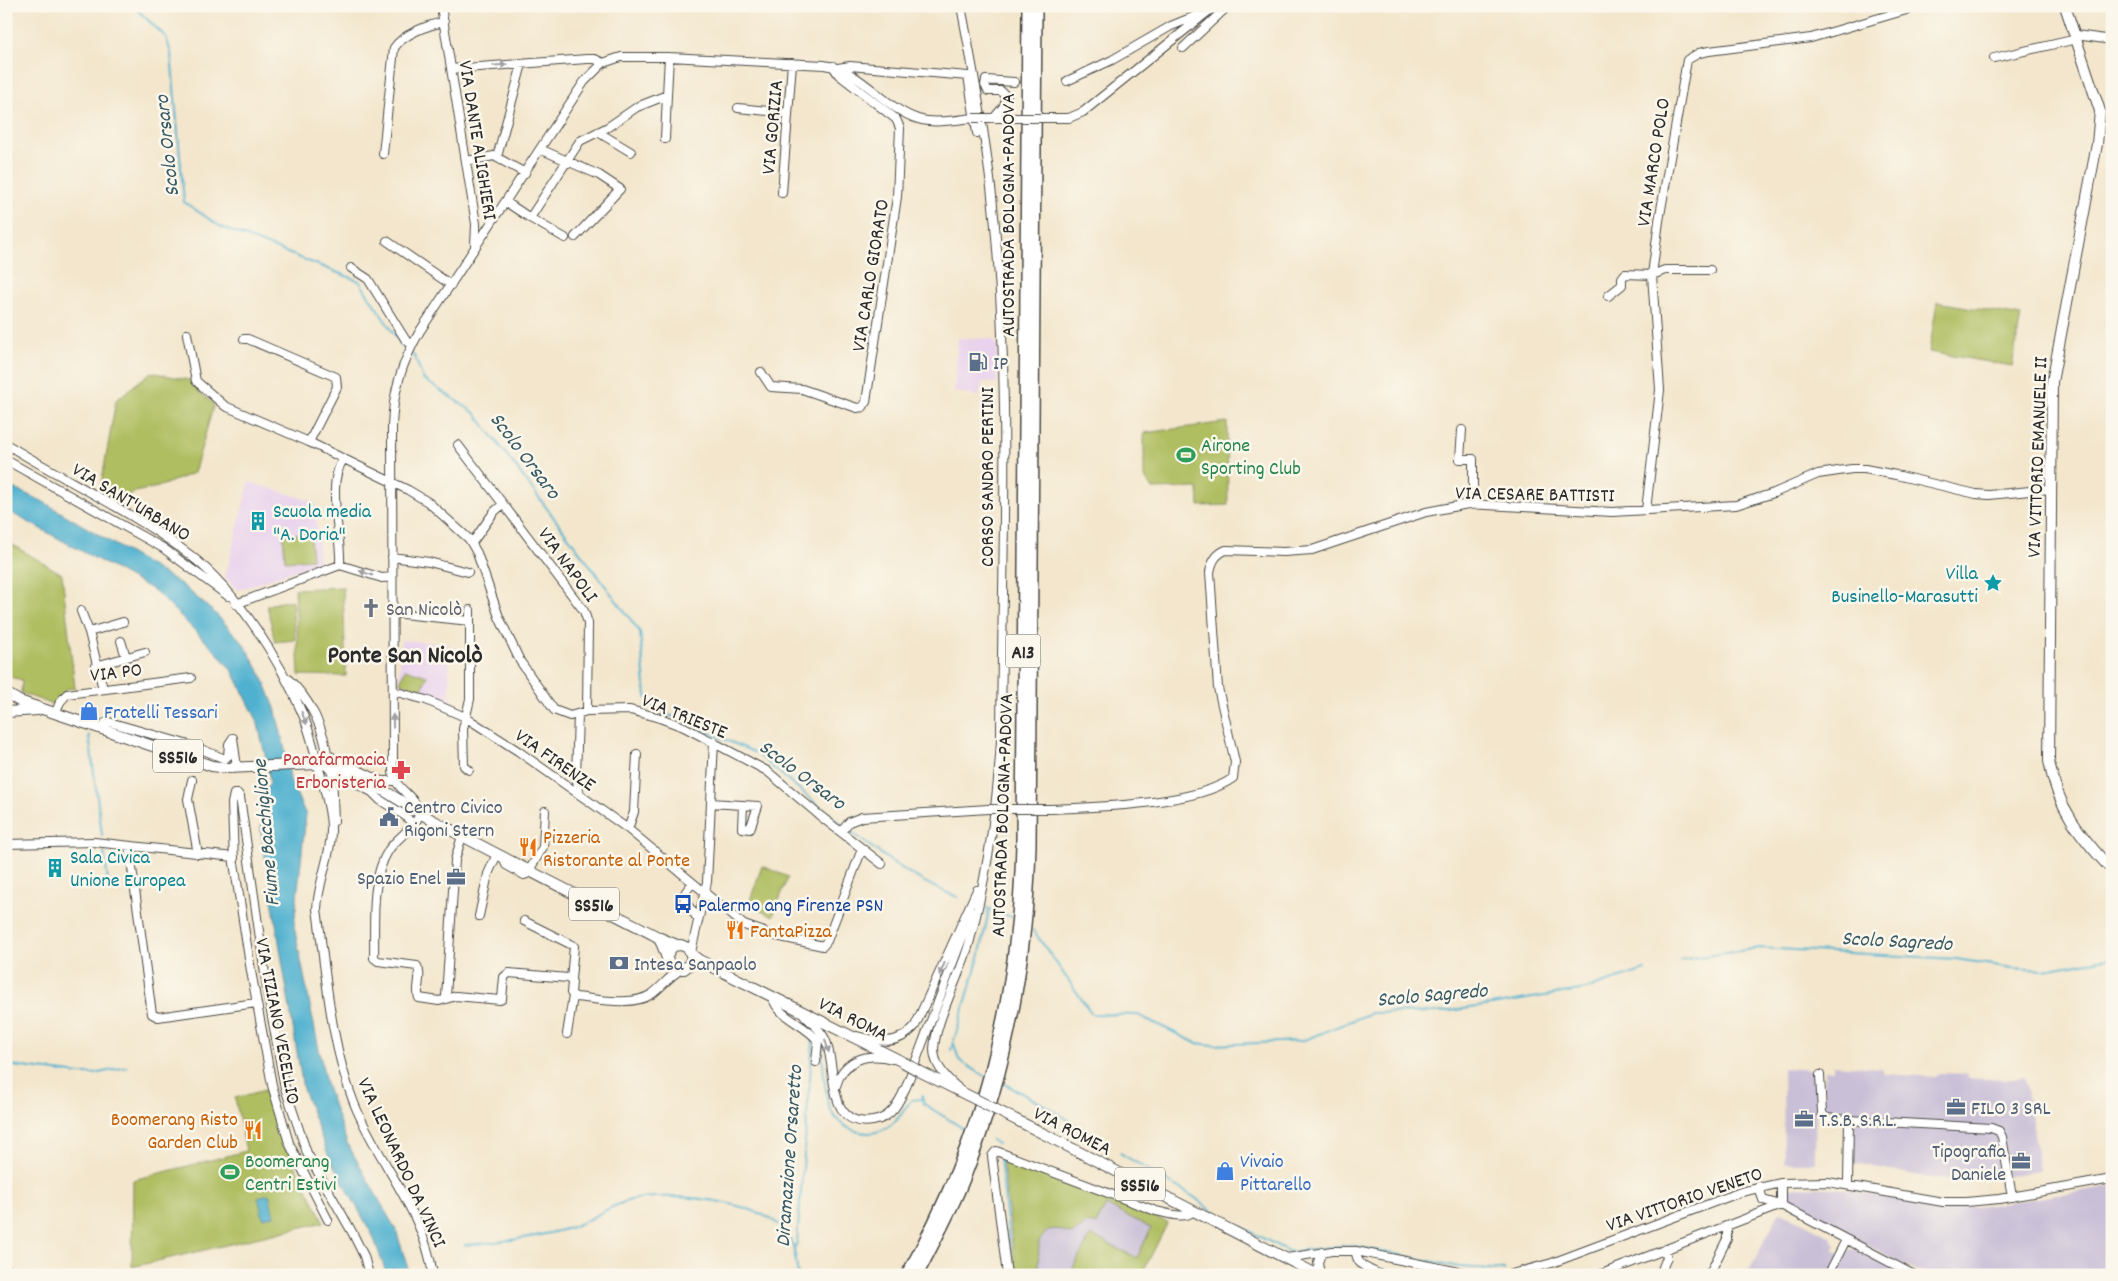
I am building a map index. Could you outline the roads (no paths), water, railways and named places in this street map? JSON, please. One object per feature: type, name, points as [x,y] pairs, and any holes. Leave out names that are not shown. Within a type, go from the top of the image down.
[{"type":"highway","name":"AUTOSTRADA BOLOGNA-PADOVA","points":[[907,1275],[953,1183],[974,1130],[1000,1038],[1018,930],[1022,835],[1028,6]]},
{"type":"highway","name":"AUTOSTRADA BOLOGNA-PADOVA","points":[[917,1275],[965,1178],[996,1088],[1019,986],[1026,932],[1030,845],[1036,6]]},
{"type":"main road","name":"VIA VITTORIO EMANUELE II","points":[[2065,6],[2098,102],[2099,127],[2052,382],[2049,761],[2052,778],[2067,815],[2112,870]]},
{"type":"main road","name":"SS516","points":[[6,693],[19,701],[103,728],[202,764],[237,768],[332,765],[500,856],[658,937],[679,945],[691,953]]},
{"type":"main road","name":"SS516","points":[[6,693],[11,703],[6,712]]},
{"type":"main road","name":"SS516","points":[[6,712],[28,709],[54,712]]},
{"type":"main road","points":[[658,937],[664,945],[667,959],[673,968],[710,965]]},
{"type":"main road","points":[[667,959],[670,948],[679,945]]},
{"type":"main road","points":[[684,968],[691,961],[691,953]]},
{"type":"main road","name":"VIA ROMA","points":[[691,953],[710,965],[842,1031],[873,1053],[902,1062],[919,1071]]},
{"type":"main road","name":"VIA ROMEA","points":[[919,1071],[1319,1275]]},
{"type":"street","name":"VIA DANTE ALIGHIERI","points":[[441,6],[476,224],[477,236],[472,253]]},
{"type":"street","points":[[961,6],[977,133]]},
{"type":"street","points":[[835,67],[899,109],[919,119],[938,121],[973,118],[1069,118],[1083,112],[1215,6]]},
{"type":"street","points":[[1183,48],[1228,6]]},
{"type":"street","name":"VIA MARCO POLO","points":[[1646,510],[1660,390],[1652,275],[1659,221],[1687,60],[1704,52],[1811,38],[1920,6]]},
{"type":"street","points":[[1067,81],[1112,60],[1186,18],[1207,11]]},
{"type":"street","points":[[384,154],[394,48],[402,39],[434,24],[444,22]]},
{"type":"street","points":[[1994,58],[2077,37],[2112,40]]},
{"type":"street","points":[[571,979],[509,973],[504,977],[502,999],[500,1000],[446,997],[439,1000],[419,998],[420,970],[415,964],[375,960],[376,904],[380,869],[389,850],[418,812],[414,801],[395,781],[393,771],[392,410],[397,382],[410,349],[584,82],[602,63],[620,57],[669,57],[835,67],[850,66],[971,76]]},
{"type":"street","points":[[665,139],[669,57]]},
{"type":"street","points":[[452,70],[595,58],[602,63]]},
{"type":"street","name":"VIA GORIZIA","points":[[782,193],[792,63]]},
{"type":"street","points":[[497,157],[522,64]]},
{"type":"street","name":"VIA CARLO GIORATO","points":[[761,372],[768,384],[775,388],[802,389],[857,408],[863,407],[866,402],[896,203],[900,128],[896,119],[838,74],[835,67]]},
{"type":"street","name":"CORSO SANDRO PERTINI","points":[[971,76],[992,198],[1001,322],[1003,412],[1001,740],[995,816],[984,877],[969,944],[935,1040],[934,1050],[937,1064],[955,1086],[975,1100]]},
{"type":"street","points":[[992,118],[1006,102],[1007,97],[1002,91],[987,90],[987,79],[1014,82]]},
{"type":"street","points":[[530,218],[580,141],[637,107],[667,95]]},
{"type":"street","points":[[738,108],[788,113]]},
{"type":"street","points":[[598,132],[631,152]]},
{"type":"street","points":[[540,149],[599,175],[620,189],[575,238]]},
{"type":"street","points":[[466,161],[497,157],[525,173]]},
{"type":"street","points":[[506,202],[565,238]]},
{"type":"street","points":[[476,224],[482,228],[490,226]]},
{"type":"street","points":[[477,236],[490,226]]},
{"type":"street","points":[[387,241],[451,284]]},
{"type":"street","points":[[351,268],[368,279],[410,349]]},
{"type":"street","points":[[1608,296],[1622,285],[1622,278],[1625,274],[1652,275],[1665,270],[1710,270]]},
{"type":"street","points":[[187,334],[191,347],[194,376],[204,390],[224,406],[344,458],[392,486],[408,490],[445,516],[472,543],[499,617],[520,661],[554,710],[570,716],[576,742]]},
{"type":"street","points":[[244,339],[248,338],[336,377],[337,387],[309,442]]},
{"type":"street","points":[[1462,430],[1460,459],[1473,459],[1473,504]]},
{"type":"street","name":"VIA SANT'URBANO","points":[[6,444],[175,544],[209,572],[239,607],[262,640],[302,713],[324,764]]},
{"type":"street","name":"VIA NAPOLI","points":[[458,445],[587,616],[589,691],[587,711]]},
{"type":"street","points":[[340,565],[334,480],[335,472],[344,458]]},
{"type":"street","name":"VIA SANT'URBANO","points":[[6,460],[163,548],[189,565],[219,591],[231,597]]},
{"type":"street","name":"VIA CESARE BATTISTI","points":[[844,828],[855,818],[875,815],[988,809],[1050,809],[1162,801],[1188,797],[1226,783],[1232,778],[1235,771],[1235,762],[1218,688],[1210,572],[1211,565],[1219,553],[1226,550],[1298,552],[1312,550],[1426,512],[1473,504],[1571,511],[1646,510],[1736,504],[1774,494],[1818,474],[1852,469],[1865,469],[1896,475],[1976,494],[2050,489]]},
{"type":"street","points":[[472,543],[503,504]]},
{"type":"street","points":[[392,557],[429,562],[468,572]]},
{"type":"street","points":[[239,607],[256,598],[340,565],[382,578],[392,578]]},
{"type":"street","points":[[470,610],[470,700],[465,716],[464,766],[470,770]]},
{"type":"street","points":[[81,611],[89,632],[102,689]]},
{"type":"street","points":[[392,613],[470,621]]},
{"type":"street","points":[[89,632],[123,622]]},
{"type":"street","points":[[120,641],[126,657]]},
{"type":"street","points":[[96,666],[145,652]]},
{"type":"street","name":"VIA SANT'URBANO","points":[[283,676],[296,686],[313,713],[324,764]]},
{"type":"street","name":"VIA PO","points":[[54,712],[67,694],[191,678]]},
{"type":"street","name":"VIA FIRENZE","points":[[393,690],[426,700],[465,716],[567,784],[628,829],[705,894],[750,928],[823,946],[827,941],[862,849]]},
{"type":"street","name":"VIA TRIESTE","points":[[570,716],[587,711],[620,709],[644,712],[714,742],[767,771],[844,828],[862,849],[882,864]]},
{"type":"street","points":[[578,715],[576,777],[580,795]]},
{"type":"street","points":[[103,728],[105,723],[109,722],[212,753],[220,758],[227,758],[231,739],[233,738],[237,768]]},
{"type":"street","points":[[691,953],[692,939],[705,894],[714,742]]},
{"type":"street","points":[[628,829],[634,812],[637,754]]},
{"type":"street","points":[[324,764],[381,781],[395,781]]},
{"type":"street","points":[[324,764],[372,792],[411,822]]},
{"type":"street","name":"VIA LEONARDO DA VINCI","points":[[324,764],[331,841],[318,893],[317,909],[338,1048],[354,1104],[414,1217],[431,1261],[433,1275]]},
{"type":"street","name":"VIA LEONARDO DA VINCI","points":[[324,764],[335,818],[331,827]]},
{"type":"street","points":[[567,784],[576,765]]},
{"type":"street","points":[[567,784],[572,784],[576,777]]},
{"type":"street","points":[[192,780],[188,800],[198,854]]},
{"type":"street","name":"VIA TIZIANO VECELLIO","points":[[328,1220],[290,1143],[272,1084],[256,1003],[234,857],[232,803],[234,794],[238,794],[268,995],[285,1088],[308,1153],[364,1256],[369,1275]]},
{"type":"street","points":[[711,803],[743,805],[758,806],[750,829],[742,828],[743,805]]},
{"type":"street","points":[[530,871],[542,847],[545,811]]},
{"type":"street","points":[[446,997],[455,860],[462,836]]},
{"type":"street","points":[[7,844],[73,841],[234,857]]},
{"type":"street","points":[[129,846],[152,1014],[158,1017],[256,1003]]},
{"type":"street","points":[[479,916],[488,874],[500,856]]},
{"type":"street","name":"CORSO SANDRO PERTINI","points":[[842,1031],[886,1042],[899,1040],[910,1032],[920,1019],[984,877]]},
{"type":"street","name":"CORSO SANDRO PERTINI","points":[[797,1008],[825,1039],[835,1093],[845,1112],[855,1119],[864,1122],[882,1119],[898,1105],[984,877]]},
{"type":"street","points":[[692,883],[685,893],[684,900],[698,919]]},
{"type":"street","points":[[524,921],[574,946],[571,979],[573,996],[567,1034]]},
{"type":"street","points":[[679,945],[692,939]]},
{"type":"street","points":[[666,979],[667,959]]},
{"type":"street","points":[[573,996],[613,1000],[639,1000],[656,991],[666,979],[684,968]]},
{"type":"street","name":"VIA ROMA","points":[[772,996],[774,1004],[781,1012],[818,1041],[816,1062]]},
{"type":"street","points":[[835,1093],[838,1080],[846,1066],[873,1053]]},
{"type":"street","points":[[1820,1075],[1822,1113],[1826,1118],[1991,1128],[2000,1131],[2012,1197]]},
{"type":"street","points":[[1848,1184],[1849,1120]]},
{"type":"street","points":[[1007,1275],[992,1156],[994,1152],[999,1151],[1156,1211],[1181,1216],[1194,1212]]},
{"type":"street","name":"VIA VITTORIO VENETO","points":[[1508,1275],[1552,1263],[1759,1186],[1781,1183],[1848,1184],[1943,1202],[1980,1201],[2012,1197],[2112,1179]]},
{"type":"street","points":[[1781,1183],[1781,1205]]},
{"type":"street","points":[[1759,1186],[1763,1200],[1760,1213]]},
{"type":"street","points":[[1763,1200],[1781,1205],[1914,1275]]},
{"type":"street","points":[[1599,1275],[1781,1205]]},
{"type":"street","points":[[1710,1275],[1727,1239],[1726,1226]]},
{"type":"street","points":[[1828,1275],[1846,1240]]},
{"type":"street","points":[[1660,1275],[1667,1257],[1665,1250]]},
{"type":"street","points":[[1285,1258],[1322,1252],[1356,1251],[1474,1275]]},
{"type":"street","points":[[1356,1251],[1360,1264],[1381,1275]]},
{"type":"street","points":[[1319,1275],[1318,1262],[1322,1252]]},
{"type":"street","points":[[6,1268],[10,1275]]},
{"type":"water","name":"Fiume Bacchiglione","points":[[6,485],[42,501],[181,584],[216,614],[244,644],[263,678],[275,708],[288,762],[290,780],[306,815],[294,926],[326,1084],[347,1143],[396,1230],[410,1275],[387,1275],[373,1236],[329,1157],[303,1089],[261,832],[262,797],[270,783],[267,763],[257,720],[233,672],[219,655],[155,591],[6,510]]},
{"type":"water","points":[[269,1194],[274,1216],[263,1218],[258,1197]]},
{"type":"waterway","name":"Scolo Orsaro","points":[[133,6],[166,37],[171,53],[184,202],[221,227],[359,281],[402,346],[408,351]]},
{"type":"waterway","name":"Scolo Orsaro","points":[[412,354],[415,357],[423,379],[475,413],[640,632],[646,696],[655,709],[756,753],[842,825]]},
{"type":"waterway","points":[[89,735],[102,835]]},
{"type":"waterway","name":"Scolo Orsaro","points":[[846,828],[914,876],[958,897]]},
{"type":"waterway","points":[[104,851],[108,882]]},
{"type":"waterway","name":"Scolo Orsaro","points":[[951,1050],[980,954],[989,909],[986,907]]},
{"type":"waterway","name":"Scolo Sagredo","points":[[989,909],[1012,917]]},
{"type":"waterway","name":"Scolo Sagredo","points":[[1033,930],[1092,1014],[1138,1015],[1196,1043],[1213,1045],[1302,1041],[1371,1013],[1442,1012],[1491,1005],[1586,989],[1645,970]]},
{"type":"waterway","name":"Scolo Sagredo","points":[[1679,960],[1759,948],[1956,959],[2012,968],[2044,970],[2112,958]]},
{"type":"waterway","name":"Diramazione Orsaretto","points":[[798,1275],[794,1249],[797,1242],[813,1040]]},
{"type":"waterway","points":[[954,1044],[959,1060],[984,1076]]},
{"type":"waterway","name":"Diramazione Orsaretto","points":[[821,1045],[828,1104],[835,1117],[849,1128],[866,1133],[884,1129],[898,1119],[911,1100],[921,1099]]},
{"type":"waterway","points":[[6,1065],[80,1074],[94,1074],[127,1067]]},
{"type":"waterway","points":[[1005,1084],[1053,1110],[1098,1139]]},
{"type":"waterway","name":"Scolo Orsaro","points":[[922,1095],[924,1104],[964,1129]]},
{"type":"waterway","name":"Scolo Orsaro","points":[[991,1140],[998,1144]]},
{"type":"waterway","points":[[1120,1153],[1194,1197],[1216,1214],[1290,1252],[1350,1245],[1459,1267],[1504,1271]]},
{"type":"waterway","name":"Scolo Orsaro","points":[[1000,1157],[1013,1275]]},
{"type":"waterway","points":[[465,1245],[544,1234],[577,1225],[623,1202],[648,1197],[667,1197],[711,1200],[753,1211],[770,1219],[784,1229],[794,1249]]},
{"type":"place","name":"IP","points":[[978,362]]},
{"type":"place","name":"Airone Sporting Club","points":[[1186,455]]},
{"type":"place","name":"Scuola media \"A. Doria\"","points":[[258,521]]},
{"type":"place","name":"Villa Businello-Marasutti","points":[[1993,583]]},
{"type":"place","name":"San Nicolò","points":[[371,608]]},
{"type":"place","name":"Fratelli Tessari","points":[[89,711]]},
{"type":"place","name":"Parafarmacia Erboristeria","points":[[401,770]]},
{"type":"place","name":"Centro Civico Rigoni Stern","points":[[389,817]]},
{"type":"place","name":"Pizzeria Ristorante al Ponte","points":[[528,847]]},
{"type":"place","name":"Sala Civica Unione Europea","points":[[55,868]]},
{"type":"place","name":"Spazio Enel","points":[[456,877]]},
{"type":"place","name":"Palermo ang Firenze PSN","points":[[683,904]]},
{"type":"place","name":"FantaPizza","points":[[735,930]]},
{"type":"place","name":"Intesa Sanpaolo","points":[[619,963]]},
{"type":"place","name":"FILO 3 SRL","points":[[1956,1107]]},
{"type":"place","name":"T.S.B. S.R.L.","points":[[1804,1119]]},
{"type":"place","name":"Boomerang Risto Garden Club","points":[[253,1130]]},
{"type":"place","name":"Tipografia Daniele","points":[[2021,1161]]},
{"type":"place","name":"Vivaio Pittarello","points":[[1225,1171]]},
{"type":"place","name":"Boomerang Centri Estivi","points":[[230,1172]]},
{"type":"district","name":"Ponte San Nicolò","points":[[405,653]]}]
